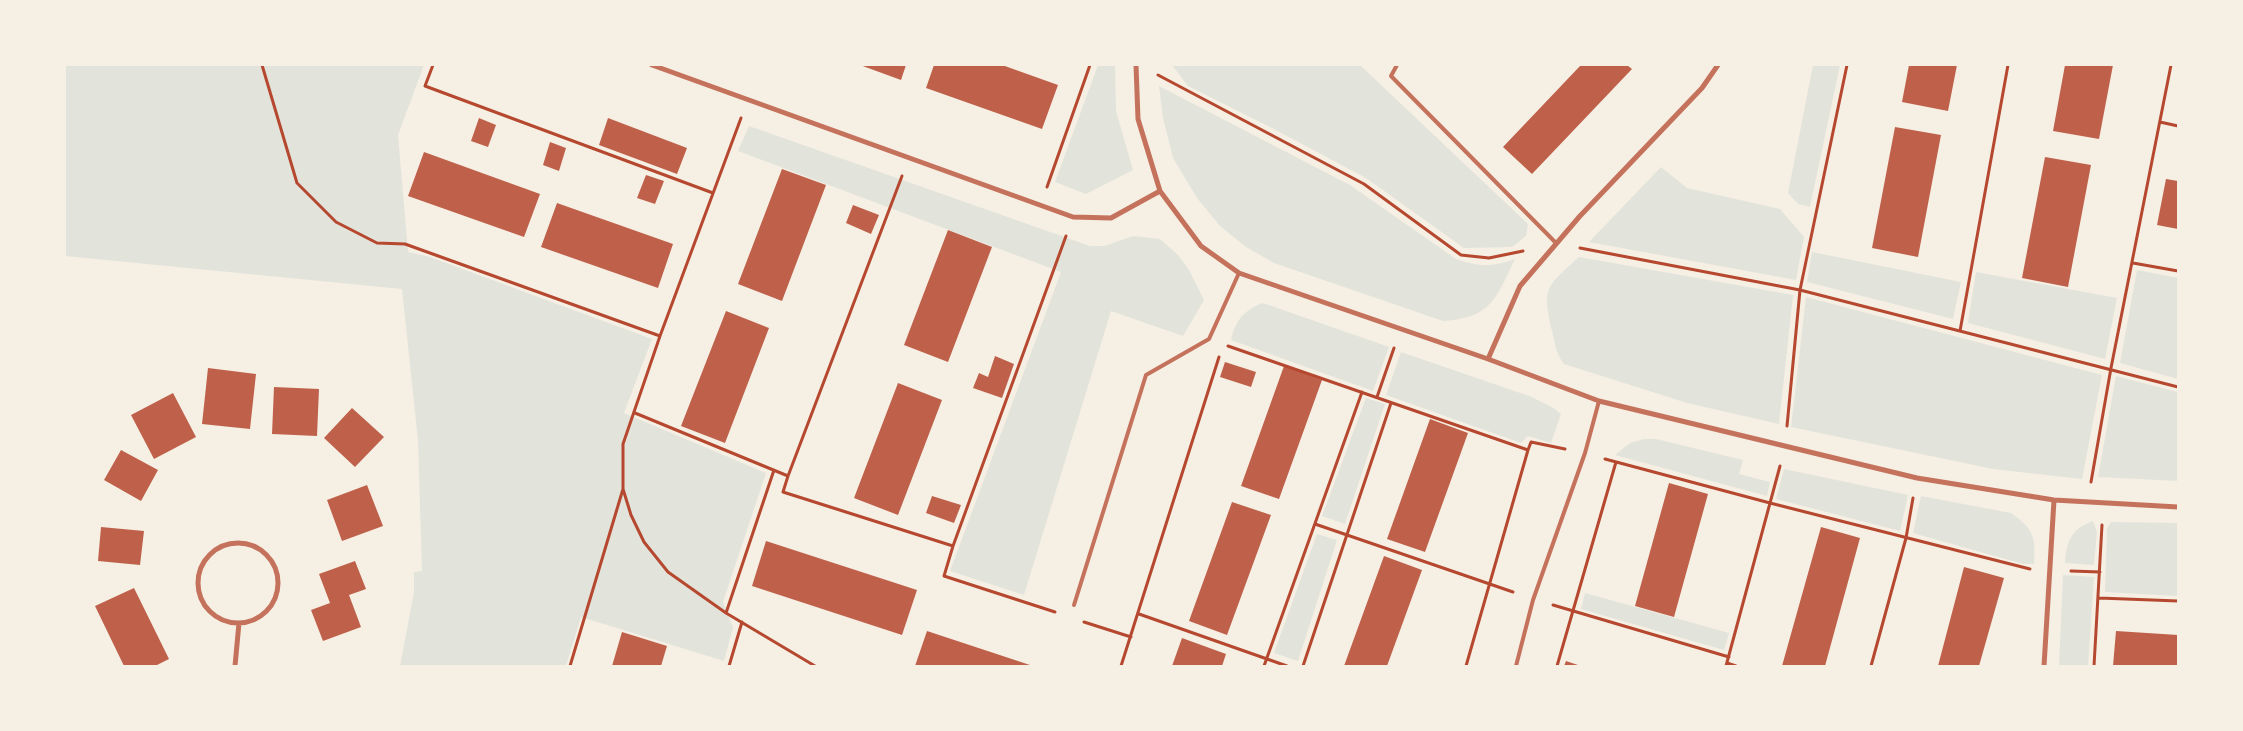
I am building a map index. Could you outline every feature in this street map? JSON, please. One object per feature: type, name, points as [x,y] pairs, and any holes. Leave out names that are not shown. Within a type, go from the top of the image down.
[{"type":"street","points":[[652,65],[1073,217],[1111,218],[1160,191]]},
{"type":"street","points":[[1136,65],[1138,119],[1160,191],[1201,246],[1239,273],[1401,331],[1488,359],[1600,401],[1917,478],[2054,500],[2178,507]]},
{"type":"street","points":[[1488,359],[1520,286],[1556,243],[1702,88],[1718,65]]},
{"type":"street","points":[[2044,666],[2054,500]]},
{"type":"street","points":[[246,543],[259,548],[269,556],[276,567],[279,580],[278,593],[272,605],[264,614],[252,621],[239,623],[226,621],[214,615],[204,605],[199,592],[198,579],[202,565],[220,546],[246,543]]},
{"type":"street","points":[[235,666],[239,623]]},
{"type":"lane","points":[[1397,65],[1390,76],[1556,243]]},
{"type":"lane","points":[[1074,606],[1146,375],[1209,340],[1239,273]]},
{"type":"lane","points":[[1516,666],[1533,600],[1585,453],[1600,401]]},
{"type":"path","points":[[262,65],[296,183],[336,222],[377,243],[405,244],[660,336]]},
{"type":"path","points":[[433,65],[425,86],[713,193]]},
{"type":"path","points":[[1041,204],[1090,65]]},
{"type":"path","points":[[1736,666],[1726,665],[1785,447],[1800,290],[1847,65]]},
{"type":"path","points":[[1960,331],[2008,65]]},
{"type":"path","points":[[2094,666],[2103,526],[2088,501],[2111,368],[2171,65]]},
{"type":"path","points":[[1157,74],[1364,184],[1461,255],[1489,258],[1556,243],[1800,290],[2111,368],[2178,387]]},
{"type":"path","points":[[570,666],[623,489],[623,444],[660,336],[748,99]]},
{"type":"path","points":[[2160,122],[2178,126]]},
{"type":"path","points":[[909,157],[783,492],[954,546]]},
{"type":"path","points":[[1061,614],[944,576],[1073,217]]},
{"type":"path","points":[[2133,263],[2178,271]]},
{"type":"path","points":[[1377,397],[1401,331]]},
{"type":"path","points":[[1209,340],[1528,450]]},
{"type":"path","points":[[1121,666],[1223,344]]},
{"type":"path","points":[[1264,666],[1362,392]]},
{"type":"path","points":[[1303,666],[1391,403]]},
{"type":"path","points":[[634,413],[788,476]]},
{"type":"path","points":[[1466,666],[1531,442],[1585,453],[1770,503],[2031,569],[2100,572]]},
{"type":"path","points":[[1557,666],[1616,462]]},
{"type":"path","points":[[726,613],[774,470]]},
{"type":"path","points":[[1871,666],[1906,538],[1917,478]]},
{"type":"path","points":[[623,489],[631,515],[644,542],[668,572],[726,613],[815,666]]},
{"type":"path","points":[[2099,598],[2178,601]]},
{"type":"path","points":[[1139,614],[1287,666]]},
{"type":"path","points":[[1078,620],[1131,637]]},
{"type":"path","points":[[729,666],[742,622]]},
{"type":"shaded area","points":[[65,65],[424,65],[398,135],[408,252],[430,257],[652,339],[624,413],[766,473],[723,602],[733,627],[724,661],[581,617],[566,666],[400,666],[414,592],[414,572],[422,571],[418,440],[402,289],[65,256]]},
{"type":"shaded area","points":[[1098,65],[1115,65],[1116,111],[1133,170],[1086,194],[1055,182]]},
{"type":"shaded area","points":[[1172,65],[1360,65],[1528,224],[1526,236],[1512,247],[1464,248],[1366,178],[1188,86]]},
{"type":"shaded area","points":[[1813,65],[1840,65],[1810,207],[1798,204],[1788,193]]},
{"type":"shaded area","points":[[1159,86],[1350,185],[1456,259],[1472,264],[1486,265],[1499,264],[1515,259],[1503,285],[1490,304],[1472,316],[1443,321],[1274,263],[1246,247],[1220,226],[1197,198],[1173,158],[1163,118]]},
{"type":"shaded area","points":[[749,126],[1090,246],[1104,246],[1133,236],[1160,239],[1178,255],[1189,270],[1204,300],[1183,336],[1111,311],[1024,595],[950,571],[1061,272],[738,151]]},
{"type":"shaded area","points":[[1661,167],[1687,188],[1780,209],[1804,237],[1796,280],[1589,242]]},
{"type":"shaded area","points":[[1812,252],[1961,282],[1953,319],[1807,282]]},
{"type":"shaded area","points":[[1579,257],[1793,295],[1779,424],[1687,403],[1564,364],[1555,344],[1547,296],[1553,282]]},
{"type":"shaded area","points":[[2137,270],[2178,278],[2178,379],[2120,363]]},
{"type":"shaded area","points":[[1976,272],[2117,298],[2105,359],[1968,323]]},
{"type":"shaded area","points":[[1806,297],[2102,375],[2082,479],[1993,469],[1791,427]]},
{"type":"shaded area","points":[[1263,303],[1389,347],[1373,391],[1231,340],[1235,327],[1241,317]]},
{"type":"shaded area","points":[[1401,352],[1532,397],[1555,409],[1561,414],[1551,443],[1528,436],[1521,443],[1386,395]]},
{"type":"shaded area","points":[[2116,376],[2178,392],[2178,481],[2098,477]]},
{"type":"shaded area","points":[[1366,398],[1385,404],[1345,524],[1322,516]]},
{"type":"shaded area","points":[[1644,439],[1656,439],[1743,460],[1739,474],[1770,482],[1767,496],[1615,455],[1630,443]]},
{"type":"shaded area","points":[[1784,469],[1908,495],[1900,531],[1776,499]]},
{"type":"shaded area","points":[[1921,496],[2011,513],[2025,524],[2032,535],[2034,541],[2034,564],[2023,564],[1913,533]]},
{"type":"shaded area","points":[[2093,521],[2097,532],[2094,565],[2065,563],[2069,542],[2075,532]]},
{"type":"shaded area","points":[[2111,522],[2178,523],[2178,596],[2105,592],[2107,528]]},
{"type":"shaded area","points":[[1317,534],[1337,540],[1298,661],[1274,653]]},
{"type":"shaded area","points":[[2063,575],[2094,577],[2088,666],[2059,666]]},
{"type":"shaded area","points":[[1585,593],[1729,633],[1724,650],[1581,609]]},
{"type":"building","points":[[860,65],[906,65],[901,80]]},
{"type":"building","points":[[934,65],[1002,65],[1058,85],[1042,129],[926,88]]},
{"type":"building","points":[[1579,65],[1627,65],[1632,69],[1532,174],[1503,147]]},
{"type":"building","points":[[1909,65],[1957,65],[1948,111],[1902,102]]},
{"type":"building","points":[[2065,65],[2113,65],[2099,139],[2053,131]]},
{"type":"building","points":[[479,118],[496,125],[488,147],[471,141]]},
{"type":"building","points":[[608,118],[687,148],[677,174],[599,145]]},
{"type":"building","points":[[1895,127],[1941,135],[1918,257],[1872,248]]},
{"type":"building","points":[[550,142],[566,148],[559,171],[543,165]]},
{"type":"building","points":[[424,152],[540,194],[524,237],[408,196]]},
{"type":"building","points":[[2045,157],[2091,165],[2068,287],[2022,278]]},
{"type":"building","points":[[782,169],[826,185],[782,301],[738,284]]},
{"type":"building","points":[[646,175],[664,181],[655,204],[637,198]]},
{"type":"building","points":[[2166,179],[2178,181],[2178,229],[2157,225]]},
{"type":"building","points":[[557,203],[673,244],[658,288],[541,247]]},
{"type":"building","points":[[853,205],[879,215],[871,234],[846,223]]},
{"type":"building","points":[[948,230],[992,247],[948,362],[904,345]]},
{"type":"building","points":[[726,311],[769,328],[725,443],[681,426]]},
{"type":"building","points":[[995,356],[1014,364],[1002,398],[973,388],[979,373],[988,377]]},
{"type":"building","points":[[1225,362],[1256,372],[1251,387],[1220,377]]},
{"type":"building","points":[[1284,366],[1322,380],[1279,499],[1241,486]]},
{"type":"building","points":[[208,368],[256,374],[250,429],[202,424]]},
{"type":"building","points":[[898,383],[942,400],[898,515],[854,498]]},
{"type":"building","points":[[274,387],[319,389],[317,436],[272,434]]},
{"type":"building","points":[[173,393],[196,437],[154,459],[131,415]]},
{"type":"building","points":[[352,408],[384,437],[355,467],[324,438]]},
{"type":"building","points":[[1430,419],[1468,433],[1425,552],[1387,539]]},
{"type":"building","points":[[121,450],[158,470],[141,501],[104,480]]},
{"type":"building","points":[[1669,483],[1708,494],[1674,617],[1635,606]]},
{"type":"building","points":[[367,485],[383,526],[342,541],[327,500]]},
{"type":"building","points":[[932,496],[961,505],[954,523],[926,513]]},
{"type":"building","points":[[1232,502],[1271,515],[1227,635],[1189,621]]},
{"type":"building","points":[[101,527],[144,531],[140,565],[98,561]]},
{"type":"building","points":[[1821,527],[1860,538],[1825,666],[1782,666]]},
{"type":"building","points":[[766,541],[917,590],[902,635],[752,586]]},
{"type":"building","points":[[1384,556],[1422,570],[1387,666],[1344,666]]},
{"type":"building","points":[[355,561],[366,589],[349,595],[361,627],[323,641],[311,610],[330,603],[319,574]]},
{"type":"building","points":[[1964,567],[2004,578],[1979,666],[1938,666]]},
{"type":"building","points":[[134,588],[169,659],[155,666],[124,666],[95,606]]},
{"type":"building","points":[[927,631],[1033,666],[915,666]]},
{"type":"building","points":[[2116,631],[2178,635],[2178,666],[2113,666]]},
{"type":"building","points":[[622,632],[667,646],[661,666],[612,666]]},
{"type":"building","points":[[1182,638],[1226,654],[1222,666],[1172,666]]},
{"type":"building","points":[[1566,661],[1581,666],[1564,666]]}]
